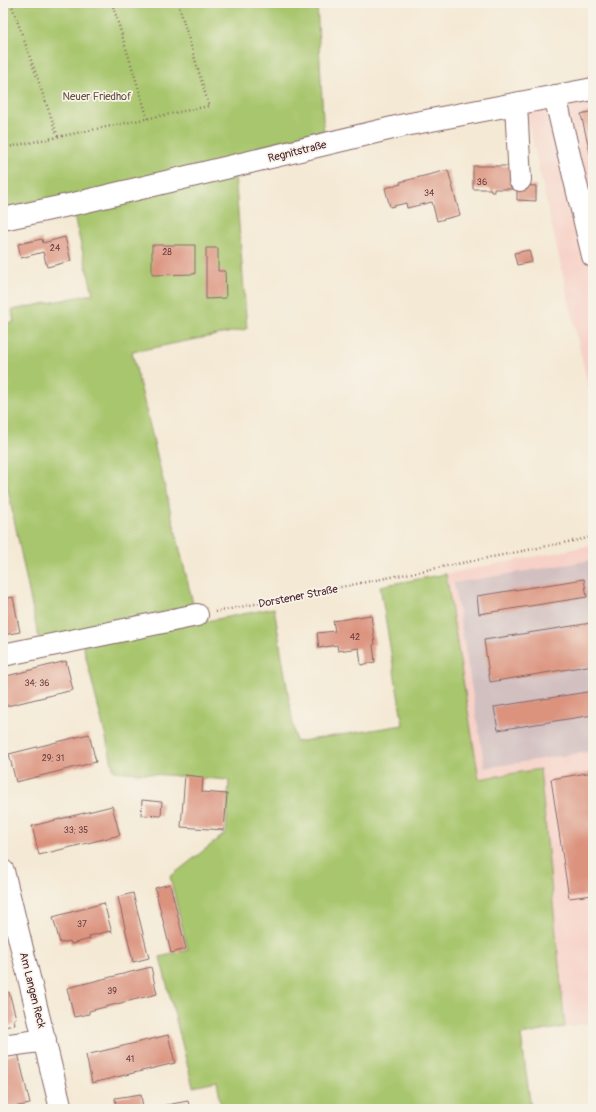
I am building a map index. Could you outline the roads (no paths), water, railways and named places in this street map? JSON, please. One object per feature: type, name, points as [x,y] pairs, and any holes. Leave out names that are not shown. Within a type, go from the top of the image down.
[{"type":"street","name":"Regnitstraße","points":[[3,219],[78,204],[405,125],[593,89]]},
{"type":"street","points":[[555,96],[593,256]]},
{"type":"street","points":[[516,104],[520,180]]},
{"type":"street","points":[[3,655],[197,615]]},
{"type":"street","name":"Am Langen Reck","points":[[3,870],[61,1109]]},
{"type":"street","points":[[3,1046],[45,1040]]},
{"type":"park label","name":"Neuer Friedhof","points":[[97,96]]}]
